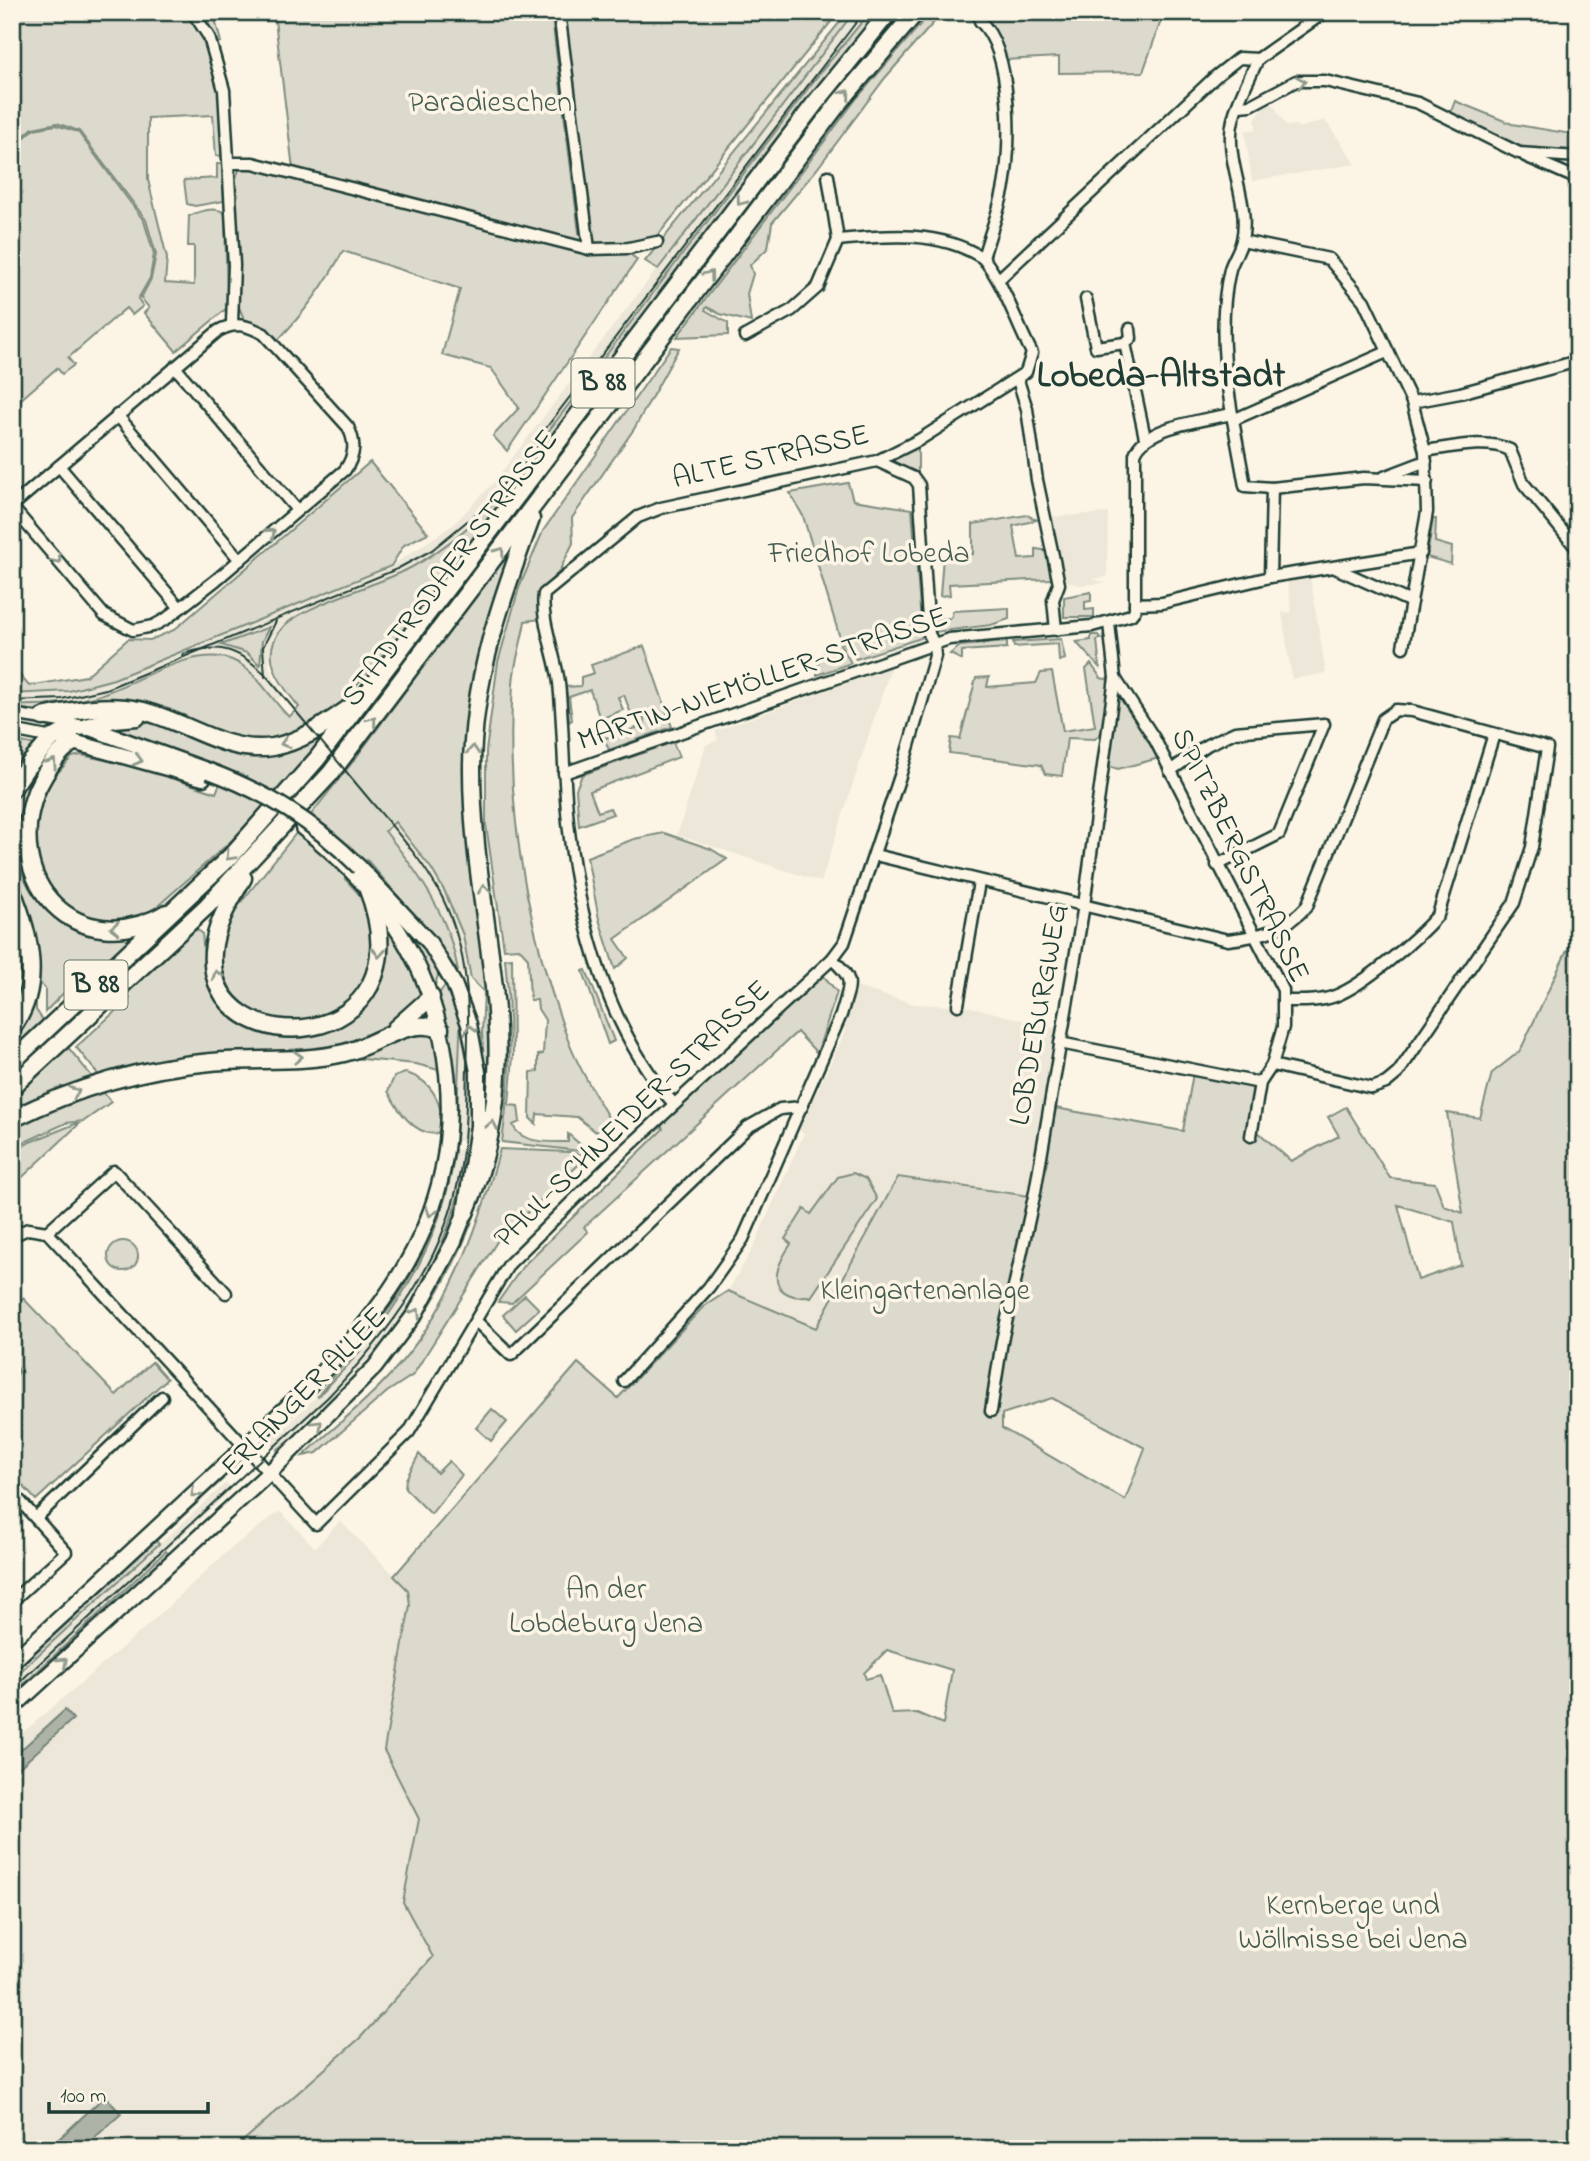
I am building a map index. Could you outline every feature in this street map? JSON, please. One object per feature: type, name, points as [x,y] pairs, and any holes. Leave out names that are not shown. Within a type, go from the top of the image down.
[{"type":"main road","name":"STADTRODAER STRASSE","points":[[12,1062],[178,906],[277,806],[365,698],[816,102],[889,12]]},
{"type":"main road","name":"STADTRODAER STRASSE","points":[[12,1087],[260,853],[330,774],[838,104],[916,12]]},
{"type":"main road","points":[[465,1213],[487,1150],[499,1058],[497,992],[473,794],[474,734],[489,641],[536,503]]},
{"type":"main road","points":[[43,717],[82,709],[121,707],[158,715],[238,745],[271,747],[302,738],[365,698]]},
{"type":"main road","points":[[12,789],[52,738],[68,729],[125,717],[178,723]]},
{"type":"main road","points":[[87,727],[207,775]]},
{"type":"main road","points":[[178,906],[132,927],[95,927],[55,909],[32,883],[22,851],[24,821],[47,770],[60,752],[73,743],[207,775]]},
{"type":"main road","name":"ERLANGER ALLEE","points":[[12,1708],[269,1473],[349,1395],[400,1337],[443,1266],[465,1213],[478,1126],[478,1072],[469,1024],[448,971],[418,928],[356,869],[326,835],[289,807],[261,792],[207,775]]},
{"type":"main road","name":"ERLANGER ALLEE","points":[[12,1662],[245,1447],[356,1335],[389,1294],[415,1251],[434,1205],[447,1139],[448,1080],[440,1029],[431,997],[405,941],[356,869],[296,823],[207,775]]},
{"type":"main road","points":[[260,853],[224,912],[216,937],[214,965],[216,978],[230,1001],[251,1018],[273,1027],[299,1030],[326,1025],[353,1007],[370,987],[378,964],[380,942],[375,907],[367,887]]},
{"type":"main road","points":[[12,891],[25,922],[31,965],[28,996],[12,1028]]},
{"type":"main road","points":[[388,1035],[431,997],[448,971]]},
{"type":"main road","points":[[12,1119],[69,1093],[143,1072],[212,1062],[329,1056],[356,1050],[388,1035],[422,1026],[440,1029]]},
{"type":"street","points":[[559,12],[589,249]]},
{"type":"street","points":[[1325,12],[1258,59],[1239,106],[1231,136],[1243,212],[1242,241],[1230,270],[1223,343],[1245,486],[1272,488],[1331,480],[1380,478],[1427,481]]},
{"type":"street","points":[[195,17],[209,37],[220,75],[229,163],[234,265],[232,323]]},
{"type":"street","points":[[980,21],[991,33],[1000,57],[1005,83],[1007,144],[1003,190],[982,258]]},
{"type":"street","points":[[999,279],[1158,129],[1240,58],[1258,59]]},
{"type":"street","points":[[1239,106],[1251,105],[1296,81],[1325,81],[1418,103],[1518,153],[1578,179]]},
{"type":"street","points":[[1518,153],[1578,157]]},
{"type":"street","points":[[229,163],[253,163],[589,249],[625,248],[657,242]]},
{"type":"street","points":[[745,336],[809,298],[818,288],[838,240],[828,176]]},
{"type":"street","points":[[838,240],[901,236],[944,240],[982,258],[999,279],[1004,298],[1032,353],[1026,372],[1018,380],[1027,409],[1037,480],[1059,584],[1053,600],[1056,630]]},
{"type":"street","points":[[1242,241],[1329,259],[1364,302],[1412,402],[1425,456],[1427,512],[1403,647]]},
{"type":"street","points":[[1086,299],[1096,347],[1125,343],[1130,338],[1130,329]]},
{"type":"street","points":[[232,323],[249,326],[264,334],[348,427],[354,450],[345,470],[240,560],[153,626],[133,630],[104,615],[12,507],[175,367],[232,323]]},
{"type":"street","points":[[1125,343],[1145,438],[1135,454],[1135,604],[1193,597],[1270,577],[1421,553]]},
{"type":"street","points":[[1145,438],[1233,417],[1387,352]]},
{"type":"street","points":[[1412,402],[1460,393],[1578,361]]},
{"type":"street","points":[[175,367],[297,510]]},
{"type":"street","name":"ALTE STRASSE","points":[[565,773],[558,681],[544,594],[638,517],[662,508],[877,461],[1018,380]]},
{"type":"street","points":[[117,415],[240,560]]},
{"type":"street","points":[[1380,478],[1425,456],[1474,446],[1494,445],[1510,450],[1524,484],[1578,550]]},
{"type":"street","points":[[877,461],[914,478],[919,485],[929,634],[934,644]]},
{"type":"street","points":[[59,466],[180,608]]},
{"type":"street","points":[[1270,577],[1272,488]]},
{"type":"street","points":[[1335,568],[1411,602]]},
{"type":"street","name":"MARTIN-NIEMÖLLER-STRASSE","points":[[565,773],[949,639],[1110,623],[1131,615],[1135,604]]},
{"type":"street","name":"LOBDEBURGWEG","points":[[991,1411],[1002,1341],[1035,1192],[1084,905],[1115,678],[1110,623]]},
{"type":"street","name":"PAUL-SCHNEIDER-STRASSE","points":[[269,1473],[316,1524],[409,1432],[509,1264],[674,1104],[832,959],[848,935],[875,855],[932,667],[934,644]]},
{"type":"street","name":"SPITZBERGSTRASSE","points":[[1115,678],[1135,707],[1170,771],[1279,979],[1286,1001],[1283,1027],[1272,1065],[1260,1083],[1251,1136]]},
{"type":"street","points":[[875,855],[1228,940],[1257,937],[1283,927],[1307,906],[1383,719],[1396,710],[1412,711],[1547,748],[1532,847],[1514,903],[1398,1073],[1386,1083],[1372,1088],[1272,1065]]},
{"type":"street","points":[[12,714],[43,717],[87,727]]},
{"type":"street","points":[[1170,771],[1207,745],[1235,732],[1324,724],[1279,834],[1217,865]]},
{"type":"street","points":[[12,730],[73,743]]},
{"type":"street","points":[[1286,1001],[1317,1001],[1349,990],[1424,931],[1438,915],[1494,734]]},
{"type":"street","points":[[565,773],[575,876],[596,958],[628,1037],[649,1073],[674,1104]]},
{"type":"street","points":[[958,1006],[979,882]]},
{"type":"street","points":[[624,1381],[709,1287],[743,1240],[841,1015],[850,978],[848,971],[832,959]]},
{"type":"street","points":[[1060,1043],[1260,1083]]},
{"type":"street","points":[[476,1321],[511,1355],[748,1127],[780,1109],[802,1107]]},
{"type":"street","points":[[47,1233],[114,1171],[226,1293]]},
{"type":"street","points":[[12,1236],[28,1229],[47,1233],[269,1473]]},
{"type":"street","points":[[36,1518],[162,1397]]},
{"type":"street","points":[[12,1492],[66,1552],[12,1601]]},
{"type":"shaded area","points":[[854,12],[870,12],[819,74],[494,503],[438,551],[403,572],[293,618],[282,626],[273,637],[269,664],[272,675],[285,695],[275,702],[250,671],[204,656],[96,696],[54,704],[12,705],[12,694],[69,691],[391,566],[453,525],[493,483]],"holes":[[[268,626],[262,641],[259,664],[247,653],[222,645]]]},
{"type":"shaded area","points":[[1270,99],[1286,126],[1297,125],[1298,128],[1325,120],[1356,164],[1252,181],[1245,131],[1256,129],[1255,119]]},
{"type":"shaded area","points":[[1108,513],[1107,577],[1092,579],[1107,583],[1079,585],[1067,581],[1060,575],[1046,517]]},
{"type":"shaded area","points":[[1310,577],[1326,673],[1292,679],[1282,613],[1292,612],[1287,581]]},
{"type":"shaded area","points":[[891,667],[821,882],[677,835],[706,745],[718,740],[715,731]]},
{"type":"shaded area","points":[[395,822],[431,868],[445,892],[463,935],[471,979],[458,972],[455,954],[427,888],[385,831]]},
{"type":"shaded area","points":[[855,987],[915,1004],[971,1007],[1057,1029],[1029,1196],[898,1178],[816,1328],[728,1291],[753,1248],[804,1133],[799,1130],[844,1034]]},
{"type":"shaded area","points":[[461,1015],[471,1067],[468,1140],[456,1141]]},
{"type":"shaded area","points":[[467,1149],[452,1221],[420,1289],[374,1354],[277,1450],[269,1441],[345,1370],[391,1312],[425,1257],[439,1224],[455,1150]]},
{"type":"shaded area","points":[[226,1483],[231,1490],[12,1695],[12,1679]]},
{"type":"shaded area","points":[[280,1511],[315,1548],[340,1521],[408,1589],[410,1605],[384,1750],[419,1819],[403,1902],[433,1957],[360,2038],[234,2149],[12,2149],[12,1742],[147,1626],[230,1549]]},
{"type":"shaded area","points":[[65,1710],[73,1719],[12,1774],[12,1758]]},
{"type":"shaded area","points":[[105,2096],[121,2114],[82,2149],[48,2149]]},
{"type":"green space","points":[[12,12],[213,12],[221,42],[208,43],[218,76],[225,155],[216,156],[213,115],[148,118],[148,180],[167,258],[165,283],[194,285],[194,246],[188,246],[189,216],[212,210],[225,213],[227,308],[176,351],[144,313],[149,308],[141,298],[151,279],[156,254],[146,220],[79,131],[57,123],[33,128],[12,146]]},
{"type":"green space","name":"Paradieschen","points":[[274,12],[556,12],[583,239],[578,242],[293,169]]},
{"type":"green space","points":[[563,12],[839,12],[659,234],[645,241],[618,245],[593,242]]},
{"type":"green space","points":[[848,12],[854,12],[658,269],[645,261]]},
{"type":"green space","points":[[870,12],[879,12],[824,78],[417,615],[333,712],[320,723],[278,741],[234,740],[177,718],[12,709],[12,705],[53,704],[93,697],[162,668],[199,657],[216,657],[232,660],[249,671],[289,717],[299,707],[279,679],[272,659],[275,638],[283,627],[305,612],[413,567],[450,542],[494,503],[819,74]]},
{"type":"green space","points":[[898,12],[908,12],[342,748],[259,845],[254,840],[305,784],[376,696],[633,353]]},
{"type":"green space","points":[[931,12],[943,12],[885,78],[817,169],[772,223],[768,248],[750,265],[753,274],[747,294],[751,322],[720,314],[707,307],[705,310],[728,323],[728,335],[677,337],[857,98]]},
{"type":"green space","points":[[972,12],[1164,12],[1143,72],[1059,73],[1059,57],[1005,60],[993,27]]},
{"type":"green space","points":[[1455,101],[1512,124],[1578,135],[1578,155],[1527,149],[1450,114]]},
{"type":"green space","points":[[56,125],[78,132],[144,221],[154,254],[150,278],[138,299],[143,306],[132,315],[126,308],[68,358],[74,365],[62,374],[57,368],[12,407],[12,149],[34,129]]},
{"type":"green space","points":[[217,164],[222,164],[224,201],[195,206],[187,204],[184,180],[217,178]]},
{"type":"green space","points":[[246,166],[524,236],[628,252],[637,260],[507,451],[493,436],[519,408],[491,368],[442,355],[460,289],[343,251],[314,298],[278,340],[267,329],[244,319],[238,305],[234,183],[239,170]]},
{"type":"green space","points":[[671,347],[679,348],[634,429],[572,518],[573,543],[559,572],[538,593],[542,619],[525,621],[515,668],[511,729],[512,775],[530,909],[553,997],[568,1040],[610,1121],[596,1132],[577,1117],[537,1114],[536,1124],[530,1118],[531,1072],[538,1071],[538,1055],[543,1054],[545,1020],[538,1009],[537,1000],[530,1000],[528,958],[519,948],[504,949],[486,825],[486,751],[498,662],[519,588],[543,531]]},
{"type":"green space","points":[[918,444],[918,475],[887,462],[888,457]]},
{"type":"green space","points":[[370,462],[428,533],[404,545],[391,566],[114,679],[69,691],[12,694],[12,666],[29,686],[86,676],[128,639],[150,640],[174,630]]},
{"type":"green space","name":"Friedhof Lobeda","points":[[848,483],[853,500],[912,509],[922,634],[921,638],[856,659],[840,638],[803,516],[790,493]]},
{"type":"green space","points":[[1027,515],[1037,520],[1013,526],[1019,559],[1036,558],[1036,549],[1043,550],[1049,555],[1051,579],[949,584],[950,595],[940,596],[943,556],[973,554],[973,524]]},
{"type":"green space","points":[[1433,519],[1436,519],[1435,542],[1452,547],[1451,564],[1427,557]]},
{"type":"green space","points":[[510,549],[516,553],[471,720],[494,1053],[486,1111],[482,1032],[484,992],[471,979],[463,935],[445,892],[431,868],[395,822],[385,831],[410,863],[440,914],[448,932],[458,972],[434,938],[367,860],[345,879],[365,903],[373,927],[370,973],[350,1002],[324,1017],[295,1022],[267,1018],[243,1004],[227,982],[222,952],[231,915],[355,759]]},
{"type":"green space","points":[[1091,592],[1091,601],[1085,602],[1085,610],[1094,609],[1094,617],[1064,617],[1064,597]]},
{"type":"green space","points":[[1009,608],[1009,619],[991,625],[935,632],[934,619],[951,618],[953,611]]},
{"type":"green space","points":[[269,627],[262,641],[260,665],[247,653],[221,645]]},
{"type":"green space","points":[[1091,635],[1098,635],[1101,639],[1097,640],[1100,668],[1076,642],[1091,640]]},
{"type":"green space","points":[[1061,639],[1065,659],[1059,661],[1058,644],[1014,647],[1013,642]]},
{"type":"green space","points":[[838,640],[851,663],[817,675],[819,657]]},
{"type":"green space","points":[[1007,642],[1007,648],[962,651],[962,660],[950,654],[960,646]]},
{"type":"green space","points":[[644,646],[672,727],[609,750],[601,731],[606,738],[645,725],[643,716],[633,719],[624,695],[618,697],[623,710],[600,719],[590,690],[569,697],[572,720],[569,722],[566,687],[581,686],[581,677],[594,673],[591,665]]},
{"type":"green space","points":[[1091,664],[1101,678],[1110,680],[1103,731],[1095,739],[1067,738],[1062,776],[1045,774],[1041,765],[949,753],[951,738],[960,739],[976,678],[989,677],[987,687],[1036,683],[1041,673],[1052,672],[1063,731],[1095,726],[1086,669]]},
{"type":"green space","points":[[1123,696],[1159,758],[1118,769],[1109,766],[1118,697]]},
{"type":"green space","points":[[140,720],[166,725],[242,750],[335,728],[286,786],[230,842],[151,912],[116,924],[78,917],[38,879],[31,828],[51,780],[72,757],[81,755],[139,767],[216,793],[225,771],[97,726]]},
{"type":"green space","points":[[12,740],[36,745],[15,775]]},
{"type":"green space","points":[[673,742],[679,757],[590,791],[598,812],[610,808],[613,814],[579,826],[576,789],[582,775]]},
{"type":"green space","points":[[53,748],[18,820],[17,856],[25,879],[37,900],[54,917],[74,930],[97,937],[120,936],[144,927],[119,955],[87,979],[82,974],[45,1012],[45,989],[37,979],[17,880],[13,827],[20,784]]},
{"type":"green space","points":[[664,833],[711,849],[727,859],[615,939],[628,958],[615,969],[599,919],[587,857],[634,839]]},
{"type":"green space","points":[[212,884],[216,889],[62,1032],[59,1028]]},
{"type":"green space","points":[[12,907],[19,924],[26,980],[19,973],[12,956]]},
{"type":"green space","points":[[387,927],[425,997],[386,1028],[337,1049],[101,1078],[76,1047],[130,998],[127,994],[140,978],[196,929],[202,933],[208,976],[229,1012],[249,1027],[271,1036],[294,1038],[318,1034],[341,1025],[361,1010],[378,990],[386,967]]},
{"type":"green space","points":[[408,927],[417,933],[439,972],[435,985],[432,984],[406,931]]},
{"type":"green space","points":[[1578,927],[1578,2149],[234,2149],[360,2038],[433,1957],[403,1902],[419,1819],[384,1750],[410,1605],[408,1590],[394,1576],[578,1363],[618,1398],[703,1307],[728,1291],[816,1328],[898,1177],[1029,1196],[1044,1106],[1183,1131],[1193,1073],[1259,1089],[1249,1124],[1291,1161],[1339,1136],[1328,1117],[1346,1107],[1390,1178],[1435,1183],[1444,1206],[1463,1213],[1447,1113],[1480,1118],[1492,1073],[1520,1051]],"holes":[[[1398,1205],[1454,1222],[1461,1265],[1418,1280]],[[1052,1398],[1145,1448],[1125,1500],[1002,1428],[1002,1414]],[[887,1650],[952,1670],[943,1724],[917,1713],[892,1714],[880,1675],[866,1679],[864,1673]]]},
{"type":"green space","points":[[512,958],[513,1056],[509,1105],[518,1106],[520,1122],[513,1125],[522,1136],[536,1141],[568,1142],[568,1134],[589,1152],[502,1142],[509,1050],[505,959]]},
{"type":"green space","points":[[586,970],[614,1041],[608,1044],[583,971]]},
{"type":"green space","points":[[823,975],[837,992],[817,1053],[797,1032],[584,1227],[588,1232],[512,1303],[498,1302],[523,1266],[663,1129],[661,1125]]},
{"type":"green space","points":[[447,983],[461,1011],[456,1141],[453,1141],[452,1065],[437,996]]},
{"type":"green space","points":[[36,989],[36,1010],[45,1023],[12,1053],[12,1034]]},
{"type":"green space","points":[[411,1031],[433,1034],[438,1044],[442,1071],[416,1064],[352,1058]]},
{"type":"green space","points":[[66,1045],[95,1080],[12,1114],[12,1098]]},
{"type":"green space","points":[[405,1073],[423,1081],[435,1096],[440,1114],[438,1133],[422,1131],[414,1126],[388,1091],[394,1077]]},
{"type":"green space","points":[[100,1088],[111,1102],[84,1121],[66,1123],[12,1148],[12,1124]]},
{"type":"green space","points":[[79,1124],[12,1187],[12,1153],[30,1142]]},
{"type":"green space","points":[[467,1149],[471,1149],[452,1231],[423,1290],[378,1355],[350,1383],[402,1317],[425,1278],[444,1237],[458,1194]]},
{"type":"green space","points":[[500,1149],[569,1152],[588,1156],[498,1240],[413,1375],[387,1392],[317,1453],[303,1456],[380,1386],[411,1351],[429,1324],[459,1269],[482,1210]]},
{"type":"green space","points":[[452,1150],[455,1150],[448,1186],[438,1221],[408,1285],[367,1343],[317,1397],[389,1309],[412,1272],[437,1213]]},
{"type":"green space","points":[[490,1158],[478,1205],[461,1247],[442,1285],[420,1319],[367,1384],[301,1450],[421,1315],[464,1237]]},
{"type":"green space","points":[[853,1173],[866,1179],[877,1199],[811,1297],[785,1292],[779,1287],[777,1273],[791,1244],[785,1239],[804,1209],[811,1214],[838,1177]]},
{"type":"green space","points":[[123,1241],[134,1245],[138,1256],[134,1267],[123,1271],[112,1267],[108,1256],[112,1245]]},
{"type":"green space","points":[[525,1295],[539,1309],[516,1330],[503,1315]]},
{"type":"green space","points":[[12,1297],[16,1303],[23,1298],[116,1395],[152,1362],[167,1379],[36,1500],[12,1474]]},
{"type":"green space","points":[[492,1409],[507,1422],[491,1441],[476,1428]]},
{"type":"green space","points":[[310,1422],[280,1452],[277,1450]]},
{"type":"green space","points":[[419,1454],[437,1473],[449,1461],[462,1475],[431,1514],[405,1488],[406,1479]]},
{"type":"green space","points":[[222,1477],[223,1479],[156,1541],[159,1544],[12,1679],[12,1671]]},
{"type":"green space","points":[[166,1551],[169,1555],[12,1702],[12,1695]]},
{"type":"waterway","points":[[552,12],[580,234]]},
{"type":"waterway","points":[[12,1358],[18,1371],[12,1384]]},
{"type":"tram line","points":[[12,701],[62,699],[106,689],[397,569],[432,550],[488,504],[864,12]]},
{"type":"tram line","points":[[265,677],[263,647],[276,621]]},
{"type":"tram line","points":[[12,1689],[351,1373],[392,1321],[427,1266],[452,1205],[460,1172],[465,1120],[468,1001],[458,938],[442,897],[408,846],[264,673],[245,658],[227,650],[207,649],[183,654]]},
{"type":"district","name":"Lobeda-Altstadt","points":[[1161,377]]},
{"type":"park label","name":"Kleingartenanlage","points":[[925,1292]]},
{"type":"park label","name":"An der Lobdeburg Jena","points":[[606,1608]]},
{"type":"park label","name":"Kernberge und Wöllmisse bei Jena","points":[[1353,1924]]}]
